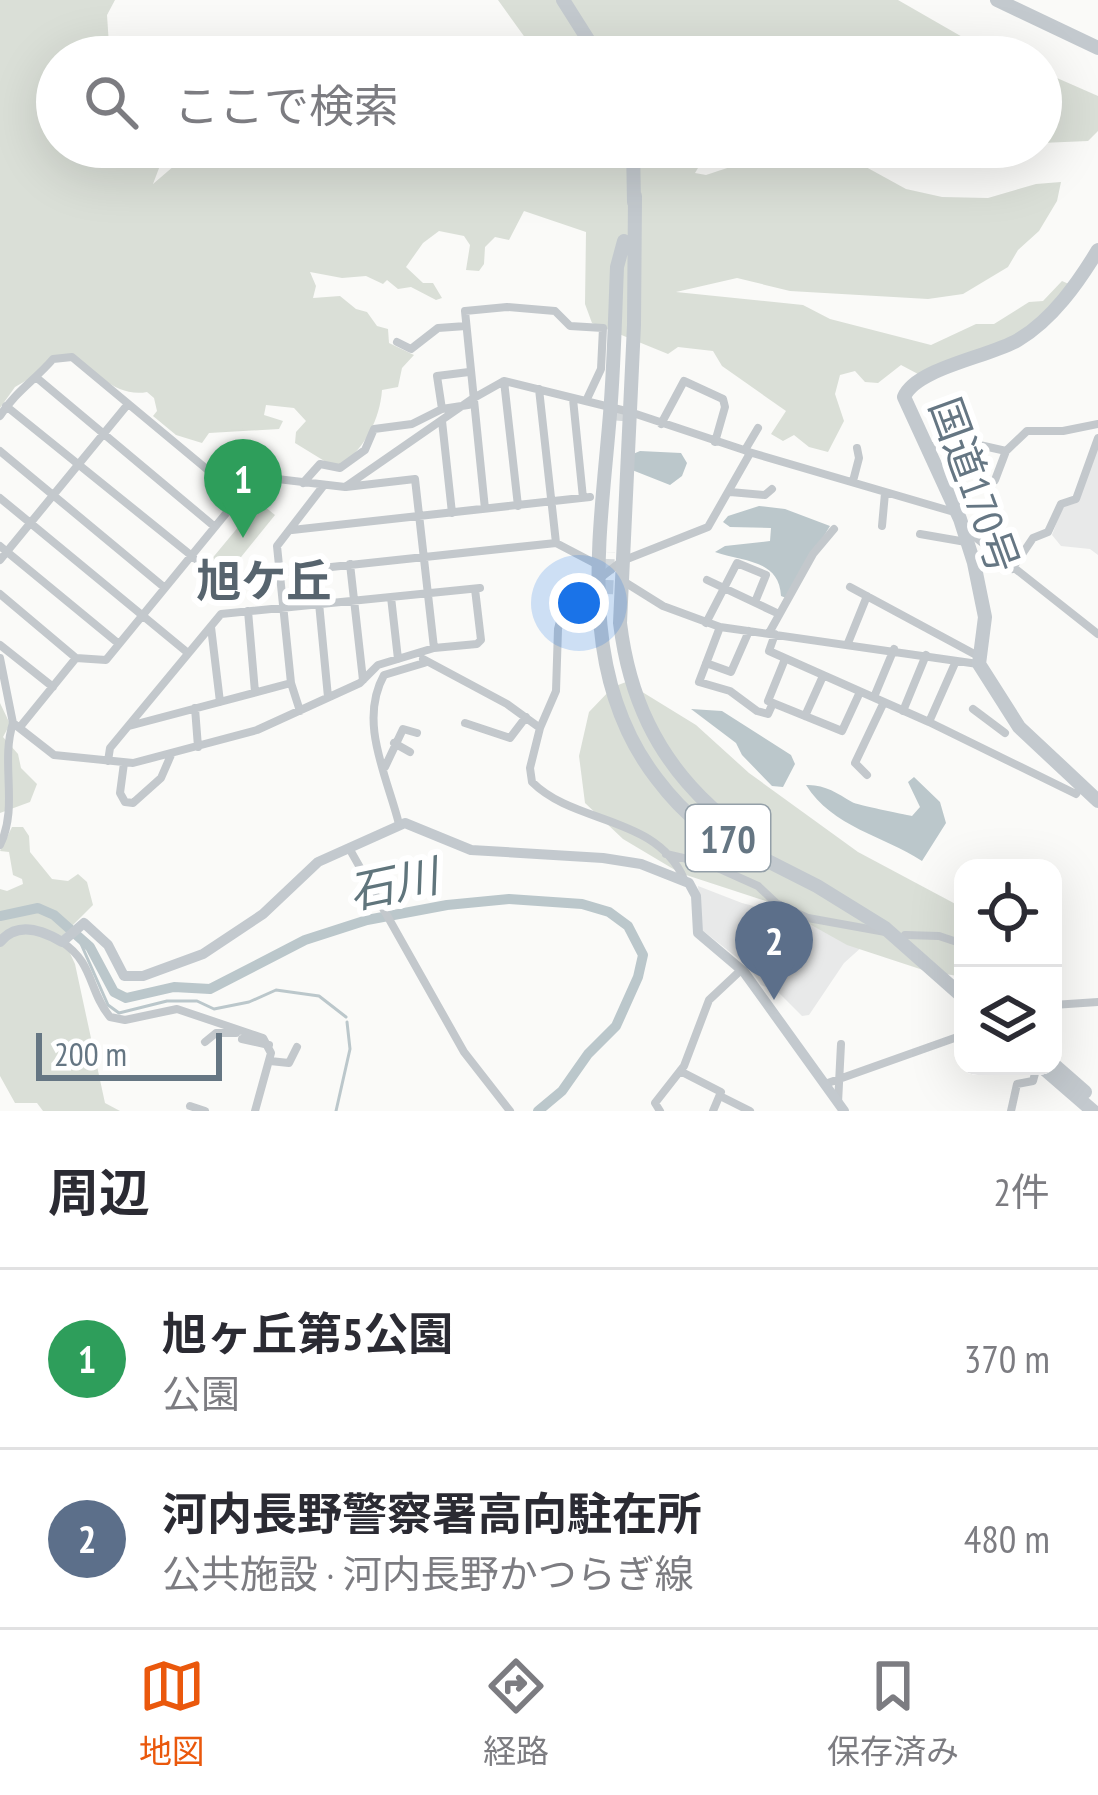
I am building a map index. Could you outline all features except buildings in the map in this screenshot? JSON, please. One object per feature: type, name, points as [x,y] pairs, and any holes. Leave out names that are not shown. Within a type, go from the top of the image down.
[{"type":"highway","points":[[563,0],[589,36]]},
{"type":"highway","points":[[575,0],[593,36]]},
{"type":"highway","points":[[997,0],[1098,48]]},
{"type":"highway","points":[[610,572],[619,411],[616,267],[625,241],[629,168]]},
{"type":"highway","points":[[610,572],[635,196],[632,168]]},
{"type":"highway","name":"国道170号","points":[[979,660],[985,617],[966,535],[904,397],[910,385],[1020,339],[1066,297],[1098,250]]},
{"type":"highway","name":"170","points":[[610,572],[621,676],[654,751],[702,809],[759,854],[860,902],[954,978]]},
{"type":"highway","points":[[979,660],[1009,726],[1098,801]]},
{"type":"highway","name":"170","points":[[898,934],[954,988]]},
{"type":"highway","points":[[1062,1072],[1098,1103]]},
{"type":"highway","points":[[1050,1075],[1093,1111]]},
{"type":"main road","points":[[0,942],[6,934],[23,929],[63,941],[84,922],[99,934],[124,976],[143,976],[203,954],[263,914],[318,862],[399,824],[415,825],[471,850],[641,864],[684,880],[696,896],[698,933],[741,970],[841,1108]]},
{"type":"street","points":[[484,509],[470,402],[465,311],[507,307],[555,311],[571,326],[603,328],[601,369],[586,401]]},
{"type":"street","points":[[397,342],[411,349],[438,328],[466,326]]},
{"type":"street","points":[[0,416],[19,388],[37,378],[52,359],[72,357],[209,471],[345,487],[415,479],[434,648]]},
{"type":"street","points":[[442,409],[437,376],[469,372]]},
{"type":"street","points":[[37,378],[215,526]]},
{"type":"street","points":[[504,381],[518,506]]},
{"type":"street","points":[[345,487],[504,381],[957,512]]},
{"type":"street","points":[[661,424],[683,381],[718,395],[725,404],[715,442]]},
{"type":"street","points":[[539,389],[556,543]]},
{"type":"street","points":[[292,530],[587,497],[573,399]]},
{"type":"street","points":[[303,483],[320,464],[340,468],[365,450],[374,429],[412,424],[470,402]]},
{"type":"street","points":[[119,644],[2,552],[128,404]]},
{"type":"street","points":[[6,406],[190,557],[224,575],[556,543],[663,606],[720,627],[956,661],[979,660]]},
{"type":"street","points":[[442,421],[452,513]]},
{"type":"street","points":[[995,480],[1006,451],[1027,431],[1071,431],[1098,424]]},
{"type":"street","points":[[684,880],[665,854],[617,821],[562,805],[538,788],[530,768],[556,691],[559,615],[575,595],[610,572],[701,532],[718,515],[758,428]]},
{"type":"street","points":[[1012,569],[1033,538],[1048,532],[1061,504],[1076,499],[1098,438]]},
{"type":"street","points":[[926,449],[952,439],[1006,451]]},
{"type":"street","points":[[853,482],[857,448]]},
{"type":"street","points":[[0,451],[165,588]]},
{"type":"street","points":[[0,594],[76,658],[106,660],[255,478]]},
{"type":"street","points":[[296,728],[277,546],[324,485]]},
{"type":"street","points":[[730,493],[765,495],[772,489]]},
{"type":"street","points":[[882,526],[885,493]]},
{"type":"street","points":[[0,498],[188,653]]},
{"type":"street","points":[[834,530],[822,541],[779,614],[769,652],[929,722],[1076,794],[1082,785]]},
{"type":"street","points":[[920,534],[966,535],[1098,634]]},
{"type":"street","points":[[706,623],[736,563],[766,575],[755,602]]},
{"type":"street","points":[[350,564],[363,680]]},
{"type":"street","points":[[707,580],[779,614]]},
{"type":"street","points":[[850,587],[979,660]]},
{"type":"street","points":[[108,761],[110,748],[220,614],[478,589],[481,640],[434,648],[390,670],[381,680],[374,702],[374,741],[399,824]]},
{"type":"street","points":[[848,644],[867,596]]},
{"type":"street","points":[[391,597],[398,658]]},
{"type":"street","points":[[319,604],[328,697]]},
{"type":"street","points":[[248,611],[255,692]]},
{"type":"street","points":[[211,626],[220,701]]},
{"type":"street","points":[[720,627],[699,682],[730,691],[760,713],[768,714],[773,703]]},
{"type":"street","points":[[706,663],[731,672],[748,631]]},
{"type":"street","points":[[0,645],[53,687]]},
{"type":"street","points":[[873,698],[894,649]]},
{"type":"street","points":[[903,710],[926,655]]},
{"type":"street","points":[[0,658],[17,725],[54,754],[108,761],[124,763],[257,730],[363,680],[378,665],[398,658],[423,657],[491,694],[540,728]]},
{"type":"street","points":[[0,845],[5,823],[1,743],[76,658]]},
{"type":"street","points":[[785,659],[768,701],[842,731],[860,692]]},
{"type":"street","points":[[929,722],[956,661]]},
{"type":"street","points":[[806,716],[824,676]]},
{"type":"street","points":[[128,726],[291,683]]},
{"type":"street","points":[[867,775],[855,763],[884,703]]},
{"type":"street","points":[[195,708],[198,747]]},
{"type":"street","points":[[973,709],[1009,726],[993,753]]},
{"type":"street","points":[[465,723],[510,738],[526,717]]},
{"type":"street","points":[[385,767],[403,729],[417,733]]},
{"type":"street","points":[[394,743],[410,752]]},
{"type":"street","points":[[124,763],[120,793],[125,802],[133,803],[161,778],[172,753]]},
{"type":"street","points":[[350,848],[473,1067],[510,1111]]},
{"type":"street","points":[[665,854],[709,864],[758,886],[776,903],[808,917],[954,941]]},
{"type":"street","points":[[63,941],[83,958],[110,1017],[125,1020],[177,1009],[243,1036]]},
{"type":"street","points":[[660,1111],[655,1103],[680,1071],[709,1000],[741,970]]},
{"type":"street","points":[[1062,1004],[1098,1003]]},
{"type":"street","points":[[205,1042],[216,1033],[263,1038],[270,1060],[255,1111]]},
{"type":"street","points":[[825,1084],[954,1038]]},
{"type":"street","points":[[841,1044],[841,1108]]},
{"type":"street","points":[[270,1060],[289,1063],[297,1047]]},
{"type":"street","points":[[680,1071],[722,1092],[713,1111]]},
{"type":"street","points":[[1011,1111],[1017,1084],[1033,1081],[1035,1075]]},
{"type":"street","points":[[720,1096],[750,1111]]},
{"type":"street","points":[[190,1106],[205,1111]]},
{"type":"shaded area","points":[[0,0],[115,0],[107,15],[108,36],[36,36],[36,168],[159,168],[153,184],[172,168],[698,168],[695,173],[706,175],[728,168],[868,168],[906,189],[942,197],[988,198],[1061,182],[1057,201],[1039,231],[1008,267],[963,294],[928,299],[790,291],[737,278],[676,292],[803,305],[830,319],[931,345],[976,324],[994,324],[1029,302],[1043,301],[1062,281],[1071,285],[1020,335],[918,374],[901,365],[878,383],[865,382],[855,371],[840,375],[835,394],[844,421],[828,452],[809,447],[794,435],[783,441],[771,434],[786,411],[722,366],[713,351],[678,347],[668,354],[592,323],[585,304],[586,232],[524,211],[509,240],[495,237],[485,247],[479,271],[466,270],[470,245],[464,236],[439,231],[423,243],[406,267],[423,283],[433,283],[442,298],[436,300],[411,287],[398,289],[387,280],[383,284],[366,276],[342,278],[310,272],[316,286],[313,298],[340,296],[367,312],[377,326],[388,329],[389,343],[414,355],[402,368],[398,387],[382,390],[370,432],[341,465],[326,462],[295,443],[296,432],[306,421],[294,408],[266,405],[264,415],[283,421],[279,429],[209,433],[202,443],[176,435],[153,416],[157,411],[154,398],[147,392],[116,387],[71,354],[51,357],[34,376],[15,387],[0,408]]},
{"type":"shaded area","points":[[498,0],[898,0],[961,36],[524,36]]},
{"type":"shaded area","points":[[1062,80],[1098,96],[1098,131],[1088,141],[1062,142]]},
{"type":"shaded area","points":[[1098,443],[1098,555],[1090,549],[1061,546],[1052,535],[1063,506],[1079,501]]},
{"type":"shaded area","points":[[681,453],[687,463],[682,476],[670,485],[632,470],[633,454]]},
{"type":"shaded area","points":[[259,502],[275,515],[233,567],[210,561]]},
{"type":"shaded area","points":[[759,506],[785,509],[830,526],[786,598],[767,568],[715,552],[725,546],[770,541],[771,528],[730,527],[723,522]]},
{"type":"shaded area","points":[[626,682],[696,725],[749,773],[858,852],[954,903],[954,975],[847,945],[772,903],[680,873],[623,839],[585,803],[579,756],[589,712],[613,687]]},
{"type":"shaded area","points":[[0,703],[10,724],[3,737],[37,784],[30,802],[0,813]]},
{"type":"shaded area","points":[[691,709],[722,711],[791,755],[795,764],[783,787],[772,786],[736,743]]},
{"type":"shaded area","points":[[914,777],[940,802],[946,823],[922,861],[844,821],[806,785],[912,816],[920,807],[908,782]]},
{"type":"shaded area","points":[[12,827],[23,827],[30,852],[52,879],[68,881],[78,874],[87,882],[93,905],[62,936],[75,964],[105,1103],[120,1111],[43,1111],[37,1103],[15,1103],[0,1076],[0,889],[23,884],[13,875],[9,852],[0,851]]},
{"type":"shaded area","points":[[698,886],[821,924],[863,946],[844,963],[809,1015],[802,1016],[702,930]]},
{"type":"waterway","name":"石川","points":[[0,916],[38,908],[54,915],[90,947],[114,992],[126,998],[174,987],[210,989],[305,940],[367,920],[447,905],[509,899],[582,904],[609,912],[628,926],[643,955],[638,977],[616,1026],[588,1054],[562,1091],[538,1111]]},
{"type":"waterway","points":[[78,937],[108,1005],[119,1013],[167,1001],[197,1001],[214,1009],[276,990],[319,996],[346,1017]]},
{"type":"waterway","points":[[336,1111],[350,1049],[347,1022]]},
{"type":"tunnel","points":[[622,421],[623,403]]},
{"type":"tunnel","points":[[606,594],[608,552]]},
{"type":"place","name":"旭ヶ丘第5公園","points":[[243,538]]},
{"type":"place","name":"河内長野警察署高向駐在所","points":[[774,1000]]},
{"type":"district","name":"旭ケ丘","points":[[264,580]]}]
